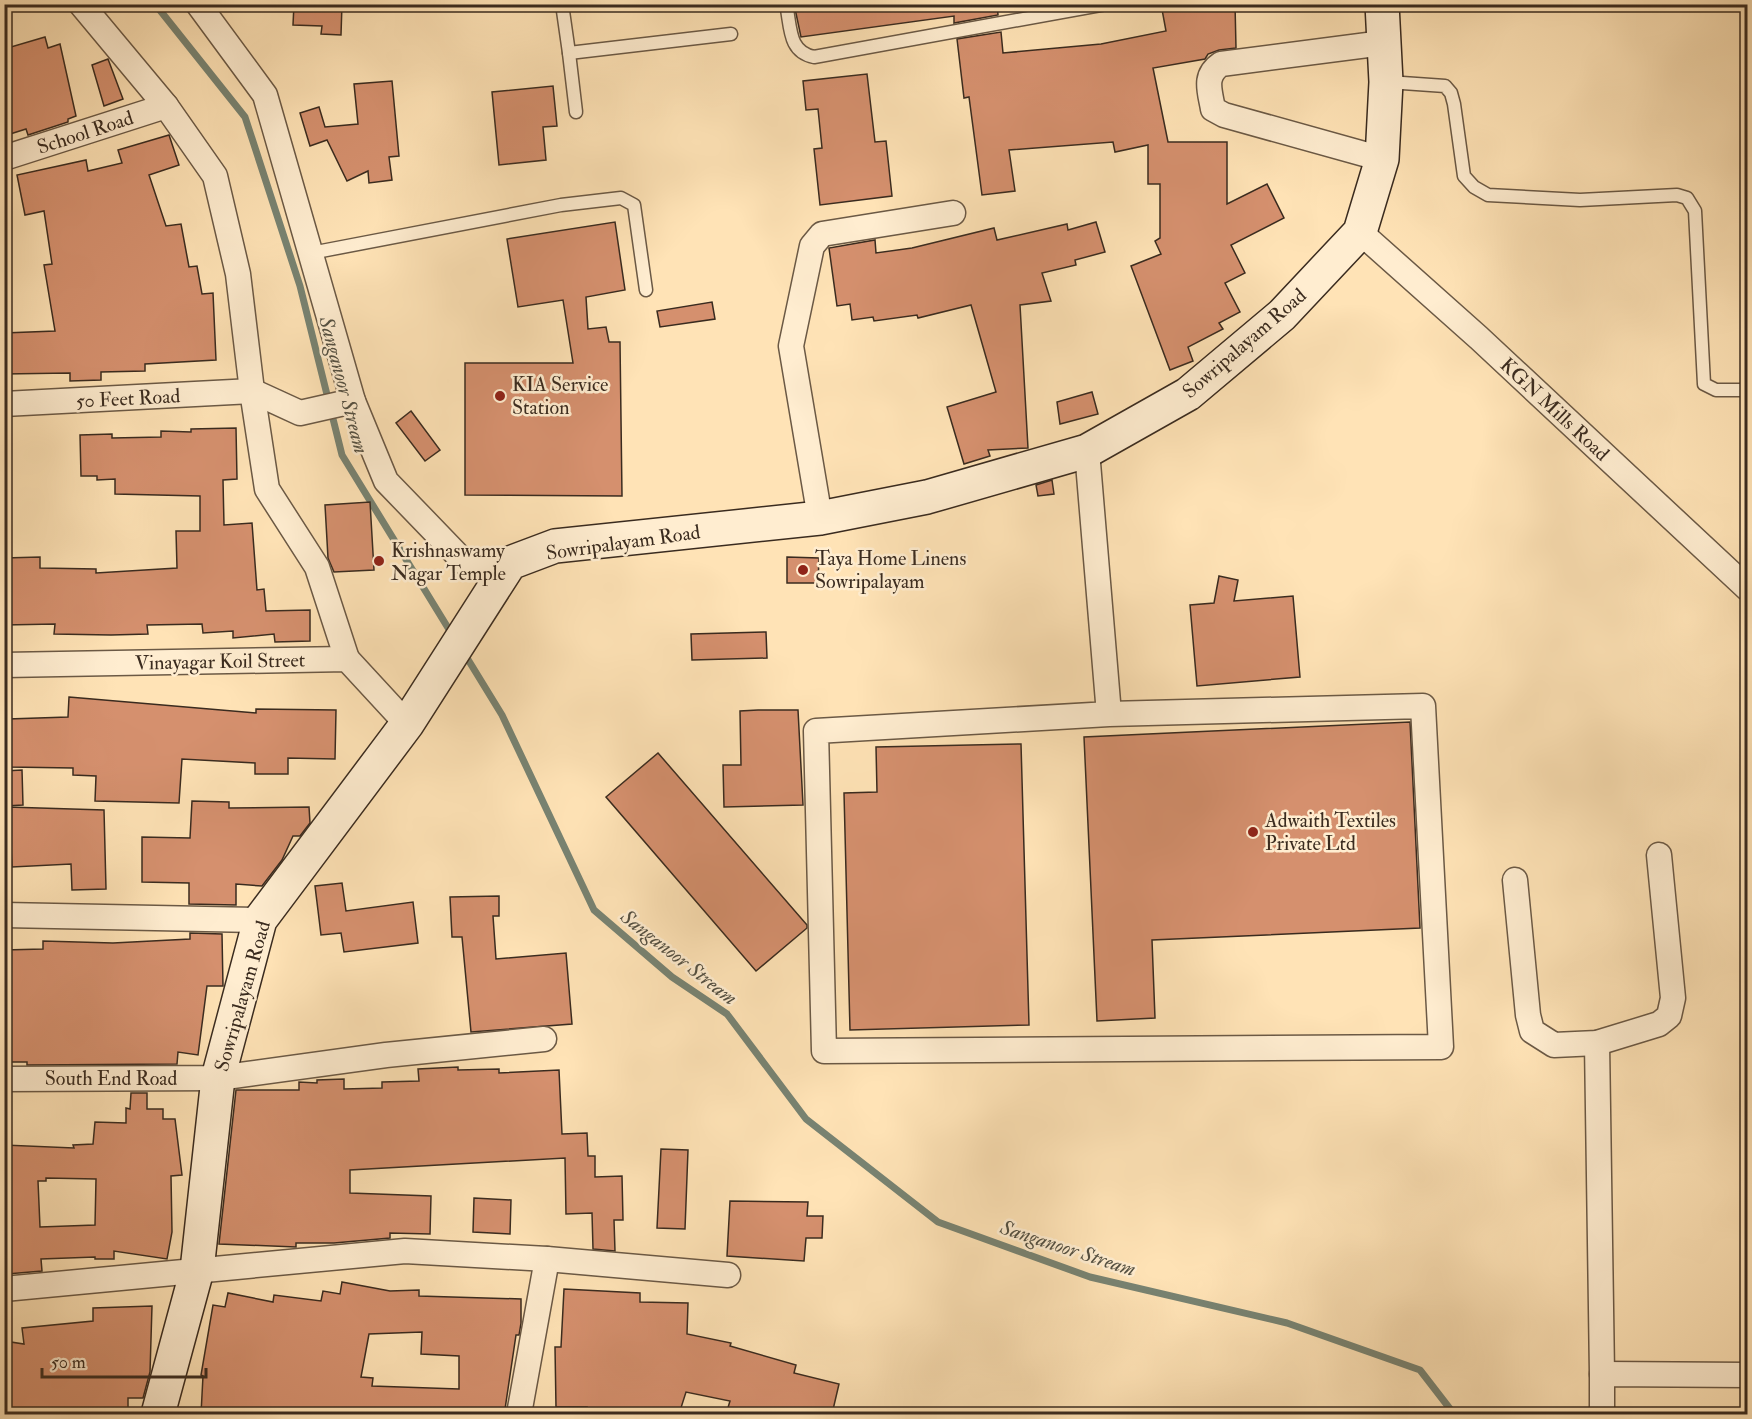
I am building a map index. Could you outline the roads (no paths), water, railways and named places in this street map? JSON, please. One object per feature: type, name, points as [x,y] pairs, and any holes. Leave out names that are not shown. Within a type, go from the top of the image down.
[{"type":"street","points":[[81,4],[166,106],[215,176],[238,274],[267,489],[317,567],[347,658],[407,724]]},
{"type":"street","points":[[198,4],[265,95],[353,401],[386,481],[469,567],[510,563]]},
{"type":"street","name":"Sowripalayam Road","points":[[158,1414],[198,1270],[218,1078],[260,920],[407,724],[510,563],[555,546],[820,518],[927,497],[1087,451],[1188,394],[1282,315],[1360,232],[1382,159],[1386,82],[1382,4]]},
{"type":"street","points":[[1382,159],[1224,115],[1214,109],[1208,79],[1212,70],[1221,64],[1383,43]]},
{"type":"street","name":"School Road","points":[[4,158],[166,106]]},
{"type":"street","points":[[820,518],[791,346],[812,246],[822,234],[953,213]]},
{"type":"street","name":"KGN Mills Road","points":[[1360,232],[1479,338],[1748,589]]},
{"type":"street","points":[[252,391],[300,413],[353,401]]},
{"type":"street","name":"50 Feet Road","points":[[4,404],[252,391]]},
{"type":"street","points":[[1087,451],[1109,714]]},
{"type":"street","name":"Vinayagar Koil Street","points":[[4,665],[347,658]]},
{"type":"street","points":[[1423,706],[1441,1047],[824,1051],[816,731],[1109,714],[1423,706]]},
{"type":"street","points":[[1515,880],[1528,1015],[1532,1031],[1554,1045],[1597,1043],[1659,1024],[1669,1016],[1673,998],[1659,855]]},
{"type":"street","points":[[4,915],[260,920]]},
{"type":"street","name":"South End Road","points":[[4,1079],[218,1078],[386,1055],[544,1040]]},
{"type":"street","points":[[1597,1043],[1602,1414]]},
{"type":"street","points":[[4,1289],[405,1251],[547,1259],[728,1275]]},
{"type":"street","points":[[519,1414],[547,1259]]},
{"type":"street","points":[[1602,1374],[1748,1375]]},
{"type":"lane","points":[[562,4],[576,112]]},
{"type":"lane","points":[[786,4],[795,48],[803,55],[814,57],[1106,4]]},
{"type":"lane","points":[[569,53],[731,34]]},
{"type":"lane","points":[[1386,82],[1445,86],[1451,93],[1454,104],[1464,176],[1474,187],[1488,195],[1580,200],[1677,195],[1687,198],[1695,211],[1704,384],[1716,390],[1748,390]]},
{"type":"lane","points":[[310,253],[561,205],[621,198],[634,205],[646,290]]},
{"type":"waterway","name":"Sanganoor Stream","points":[[155,4],[245,117],[300,286],[342,455],[453,636]]},
{"type":"waterway","name":"Sanganoor Stream","points":[[464,653],[502,715],[594,910],[672,977],[727,1014],[806,1119],[938,1222],[1090,1277],[1287,1323],[1420,1370],[1454,1414]]},
{"type":"place","name":"KIA Service Station","points":[[500,396]]},
{"type":"place","name":"Krishnaswamy Nagar Temple","points":[[379,561]]},
{"type":"place","name":"Taya Home Linens Sowripalayam","points":[[803,570]]},
{"type":"place","name":"Adwaith Textiles Private Ltd","points":[[1253,832]]}]
